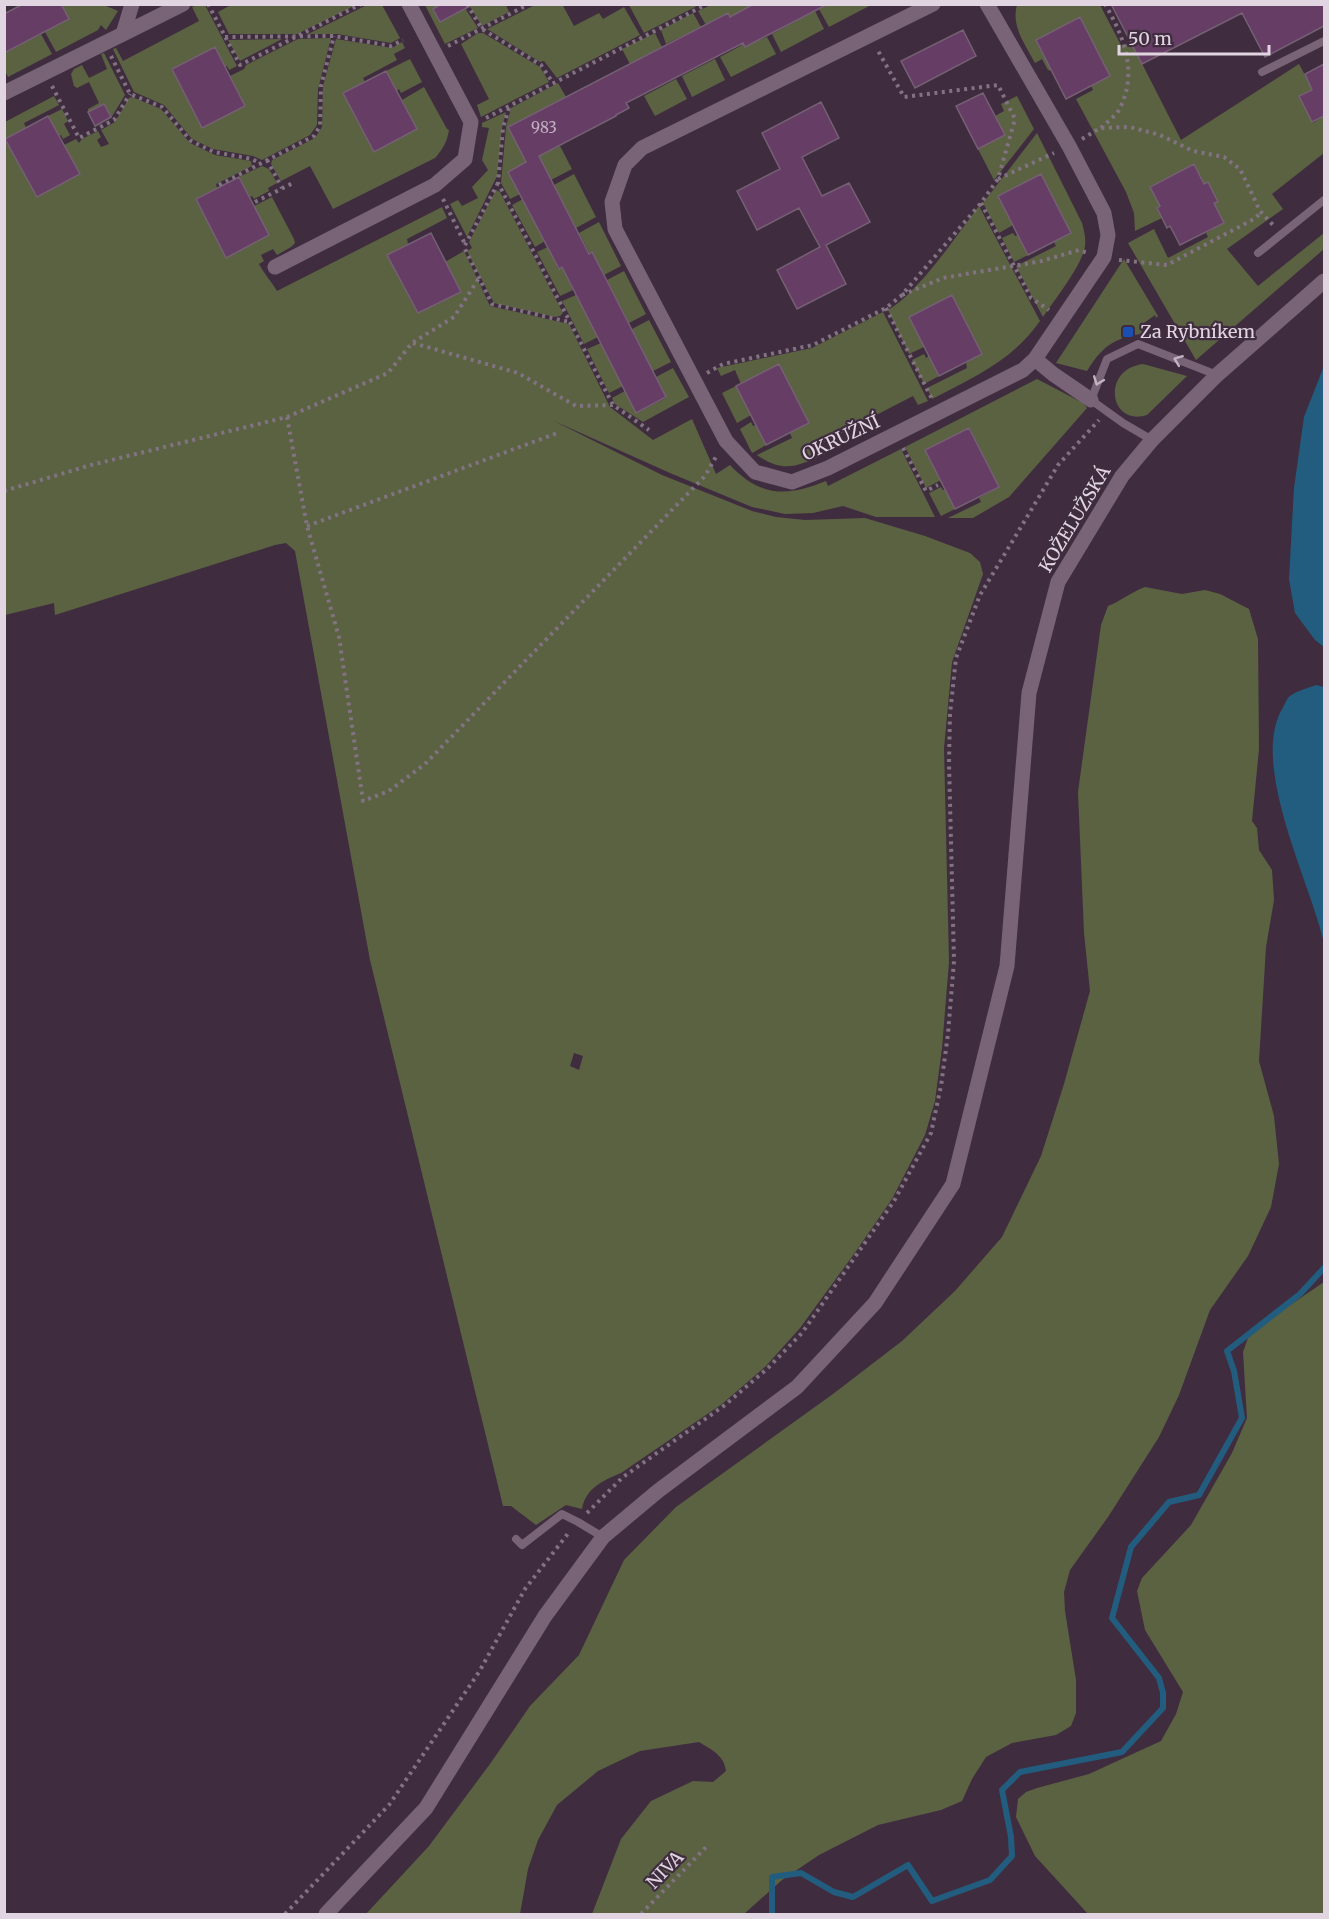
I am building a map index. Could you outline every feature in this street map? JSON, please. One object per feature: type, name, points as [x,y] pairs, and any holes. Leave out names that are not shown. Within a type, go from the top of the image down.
[{"type":"street","points":[[123,34],[132,4]]},
{"type":"street","points":[[4,93],[183,4]]},
{"type":"street","points":[[275,267],[435,185],[465,159],[471,122],[409,4]]},
{"type":"street","name":"OKRUŽNÍ","points":[[933,4],[642,148],[625,165],[612,202],[615,229],[726,441],[755,472],[792,482],[828,468],[1023,370],[1035,359],[1104,257],[1108,235],[1104,213],[1069,146],[987,4]]},
{"type":"street","name":"KOŽELUŽSKÁ","points":[[326,1914],[426,1808],[545,1616],[603,1537],[658,1491],[797,1387],[875,1303],[953,1184],[1007,966],[1029,693],[1058,582],[1122,476],[1152,441],[1217,375],[1324,282]]},
{"type":"street","points":[[1035,359],[1091,400]]},
{"type":"lane","points":[[1262,72],[1324,41]]},
{"type":"lane","points":[[1258,253],[1324,200]]},
{"type":"lane","points":[[1152,441],[1091,400],[1107,359],[1138,344],[1217,375]]},
{"type":"lane","points":[[516,1539],[522,1545],[562,1514],[603,1537]]},
{"type":"path","points":[[208,4],[240,65],[361,4]]},
{"type":"path","points":[[466,4],[482,29],[542,65],[553,83]]},
{"type":"path","points":[[434,53],[529,4]]},
{"type":"path","points":[[471,122],[480,121],[509,108],[707,4]]},
{"type":"path","points":[[998,178],[1069,146],[1100,129],[1120,109],[1128,84],[1128,55],[1119,28],[1105,4]]},
{"type":"path","points":[[225,37],[334,36],[391,46],[403,40]]},
{"type":"path","points":[[219,185],[314,136],[320,126],[321,86],[334,36]]},
{"type":"path","points":[[694,381],[723,364],[813,345],[886,308],[901,296],[981,203],[998,178],[1016,119],[998,85],[904,97],[870,36]]},
{"type":"path","points":[[105,43],[130,94],[162,107],[191,141],[214,152],[252,159],[259,164]]},
{"type":"path","points":[[45,73],[79,138],[114,120],[130,94]]},
{"type":"path","points":[[509,108],[503,128],[498,183],[464,248],[492,304],[570,322]]},
{"type":"path","points":[[1100,129],[1130,127],[1161,135],[1193,151],[1224,157],[1240,169],[1260,211],[1281,235]]},
{"type":"path","points":[[267,160],[282,188]]},
{"type":"path","points":[[255,202],[293,183]]},
{"type":"path","points":[[498,183],[613,405],[650,430]]},
{"type":"path","points":[[435,185],[466,244]]},
{"type":"path","points":[[981,203],[1031,298],[1063,318]]},
{"type":"path","points":[[4,491],[91,465],[287,417],[388,373],[412,343],[454,317],[479,278]]},
{"type":"path","points":[[886,308],[939,412]]},
{"type":"path","points":[[412,343],[518,373],[576,406],[613,405]]},
{"type":"path","points":[[285,1914],[389,1805],[479,1672],[525,1589],[578,1522],[623,1477],[725,1405],[768,1368],[802,1334],[894,1201],[931,1133],[944,1065],[954,961],[949,762],[950,714],[956,658],[980,595],[1058,465],[1107,412]]},
{"type":"path","points":[[287,417],[307,526],[339,637],[363,801],[389,791],[425,764],[705,476],[726,441]]},
{"type":"path","points":[[307,526],[560,432]]},
{"type":"path","points":[[896,434],[926,491],[938,485]]},
{"type":"path","name":"NIVA","points":[[641,1914],[708,1845]]},
{"type":"green space","points":[[562,4],[574,26],[599,13],[603,19],[624,7],[640,35],[557,78],[544,61],[540,62],[487,29],[535,5]]},
{"type":"green space","points":[[751,4],[752,6],[730,17],[706,25],[698,11],[711,5]]},
{"type":"green space","points":[[829,4],[871,5],[829,27],[819,9]]},
{"type":"green space","points":[[61,5],[104,5],[118,11],[106,30],[101,25],[98,30],[56,52],[45,32],[69,19]]},
{"type":"green space","points":[[205,5],[237,66],[229,70],[227,66],[225,67],[215,47],[172,69],[202,128],[230,76],[244,69],[246,65],[298,39],[331,38],[318,89],[317,125],[310,135],[262,160],[253,156],[213,149],[192,139],[164,105],[134,92],[113,49],[116,48],[123,61],[199,21],[192,7]]},
{"type":"green space","points":[[231,5],[356,5],[297,34],[229,34],[218,12]]},
{"type":"green space","points":[[367,5],[382,5],[400,38],[391,43],[337,34],[308,34]]},
{"type":"green space","points":[[425,5],[441,5],[433,9],[440,22],[456,14],[451,5],[463,5],[478,28],[445,44]]},
{"type":"green space","points":[[469,5],[506,5],[509,12],[482,26]]},
{"type":"green space","points":[[629,5],[699,5],[644,33]]},
{"type":"green space","points":[[1017,5],[1100,5],[1122,47],[1131,42],[1181,140],[1299,64],[1313,90],[1299,97],[1313,123],[1324,116],[1324,153],[1272,194],[1283,209],[1227,249],[1258,286],[1324,233],[1324,249],[1196,360],[1128,243],[1154,229],[1168,258],[1208,237],[1206,233],[1224,223],[1214,203],[1217,202],[1208,183],[1204,184],[1193,165],[1151,186],[1160,206],[1157,208],[1162,218],[1135,231],[1134,213],[1126,192],[1076,99],[1093,90],[1080,18],[1036,40],[1052,71],[1048,70],[1042,59],[1035,63],[1023,42],[1017,28]]},
{"type":"green space","points":[[815,11],[824,29],[781,52],[772,34]]},
{"type":"green space","points":[[693,13],[701,27],[666,44],[661,30]]},
{"type":"green space","points":[[478,33],[483,33],[540,67],[549,82],[481,117],[477,105],[489,99],[461,44]]},
{"type":"green space","points":[[655,33],[662,47],[630,64],[622,49]]},
{"type":"green space","points":[[41,34],[52,54],[8,77],[5,71],[5,53]]},
{"type":"green space","points":[[767,37],[776,54],[731,77],[720,57],[744,44],[745,46]]},
{"type":"green space","points":[[282,39],[240,61],[228,40]]},
{"type":"green space","points":[[336,39],[392,48],[402,42],[405,48],[394,54],[397,60],[363,78],[365,82],[344,93],[374,151],[417,129],[402,100],[424,87],[449,130],[444,145],[435,158],[333,209],[310,166],[281,181],[271,164],[272,160],[315,138],[322,127],[323,86]]},
{"type":"green space","points":[[104,53],[125,95],[111,118],[95,127],[111,117],[104,104],[88,112],[88,109],[99,103],[89,82],[77,88],[74,86],[71,74],[74,69],[82,65],[89,78],[107,69],[101,54]]},
{"type":"green space","points":[[410,59],[422,82],[401,93],[399,89],[397,91],[386,71]]},
{"type":"green space","points":[[715,59],[725,80],[692,97],[682,76]]},
{"type":"green space","points":[[676,79],[687,99],[655,116],[644,96]]},
{"type":"green space","points":[[558,83],[566,97],[508,127],[526,162],[520,194],[510,199],[501,183],[506,127],[511,108]]},
{"type":"green space","points":[[54,96],[59,105],[24,123],[26,128],[6,139],[37,197],[79,174],[64,145],[76,139],[79,143],[98,131],[101,137],[97,140],[101,147],[109,144],[101,130],[115,122],[129,98],[132,97],[161,109],[190,143],[215,155],[251,161],[252,166],[216,184],[217,188],[196,199],[226,258],[269,235],[254,206],[272,197],[295,243],[277,255],[273,249],[261,255],[264,261],[259,264],[277,291],[442,207],[447,218],[407,239],[408,244],[388,255],[418,313],[461,292],[445,262],[464,251],[490,306],[569,324],[610,407],[653,440],[692,419],[716,474],[730,465],[752,483],[775,491],[799,490],[826,481],[828,486],[901,449],[935,517],[876,517],[843,506],[813,513],[785,514],[752,507],[554,421],[662,475],[752,511],[776,517],[805,520],[865,518],[925,536],[970,553],[980,562],[983,574],[952,662],[944,748],[949,962],[935,1101],[925,1135],[892,1199],[800,1328],[766,1366],[722,1404],[621,1473],[596,1486],[587,1496],[582,1509],[566,1505],[536,1525],[511,1506],[503,1506],[370,960],[295,551],[286,543],[275,545],[55,615],[54,603],[5,615],[5,122]],"holes":[[[574,1053],[583,1056],[579,1070],[570,1066]]]},
{"type":"green space","points":[[1017,96],[1034,129],[994,180],[978,149],[1005,135],[995,116],[1004,111],[1001,104]]},
{"type":"green space","points":[[62,109],[68,121],[64,124],[70,135],[63,139],[48,116]]},
{"type":"green space","points":[[506,112],[497,176],[467,237],[450,204],[458,200],[462,206],[478,198],[472,187],[488,170],[482,160],[489,128],[482,127],[482,123]]},
{"type":"green space","points":[[1037,133],[1082,223],[1085,240],[1079,263],[1043,317],[1016,266],[1056,246],[1054,242],[1071,233],[1041,174],[998,196],[1013,225],[999,233],[983,203]]},
{"type":"green space","points":[[560,146],[572,169],[551,180],[539,156]]},
{"type":"green space","points":[[262,166],[269,169],[277,183],[268,188],[269,191],[254,199],[250,197],[239,177]]},
{"type":"green space","points":[[574,174],[596,217],[576,228],[554,185]]},
{"type":"green space","points":[[496,190],[500,192],[563,313],[560,316],[555,317],[494,303],[467,251],[472,248],[469,242]]},
{"type":"green space","points":[[523,199],[545,241],[535,247],[512,205]]},
{"type":"green space","points":[[979,206],[1040,321],[1029,335],[1005,357],[932,399],[927,388],[967,368],[966,363],[982,353],[952,295],[909,317],[924,347],[909,354],[888,310],[912,291]]},
{"type":"green space","points":[[599,222],[621,266],[604,275],[579,233]]},
{"type":"green space","points":[[1013,233],[1015,236],[1018,235],[1028,255],[1014,262],[1002,238]]},
{"type":"green space","points":[[548,247],[558,269],[562,267],[573,290],[560,296],[537,252]]},
{"type":"green space","points":[[1124,259],[1158,316],[1156,318],[1155,315],[1144,323],[1150,333],[1129,336],[1106,347],[1087,371],[1056,363]]},
{"type":"green space","points":[[624,271],[646,314],[629,323],[607,280]]},
{"type":"green space","points":[[576,295],[598,337],[584,344],[562,301]]},
{"type":"green space","points":[[883,312],[928,401],[918,405],[913,396],[820,444],[825,454],[798,465],[775,465],[757,455],[792,438],[790,433],[809,423],[779,365],[741,384],[735,370],[721,376],[717,368],[812,348]]},
{"type":"green space","points":[[649,320],[671,362],[653,371],[632,329]]},
{"type":"green space","points":[[601,343],[623,386],[609,393],[587,349]]},
{"type":"green space","points":[[924,354],[926,358],[929,356],[939,376],[924,384],[912,360]]},
{"type":"green space","points":[[1143,364],[1187,376],[1147,415],[1134,416],[1124,413],[1118,405],[1115,396],[1116,385],[1121,376],[1130,368]]},
{"type":"green space","points":[[673,368],[689,397],[643,422],[615,404],[612,398],[625,391],[637,413],[666,398],[656,377]]},
{"type":"green space","points":[[1037,379],[1083,403],[1087,408],[1009,497],[973,518],[948,518],[981,502],[979,498],[999,487],[970,429],[926,450],[941,480],[926,488],[905,447]]},
{"type":"green space","points":[[736,386],[751,415],[737,423],[722,393]]},
{"type":"green space","points":[[751,422],[753,426],[756,425],[766,445],[752,453],[740,429]]},
{"type":"green space","points":[[941,487],[943,490],[946,489],[955,509],[941,516],[929,493]]},
{"type":"green space","points":[[1145,587],[1182,594],[1205,590],[1220,594],[1249,609],[1258,639],[1259,749],[1252,821],[1257,828],[1259,850],[1272,870],[1274,900],[1266,947],[1259,1061],[1274,1116],[1279,1164],[1271,1207],[1248,1256],[1210,1310],[1179,1395],[1159,1437],[1108,1517],[1070,1570],[1064,1592],[1076,1680],[1076,1713],[1071,1726],[1056,1735],[1012,1743],[986,1757],[962,1801],[941,1810],[878,1825],[819,1855],[782,1880],[744,1914],[592,1914],[621,1839],[651,1801],[693,1781],[713,1782],[726,1771],[720,1757],[699,1742],[640,1751],[598,1771],[557,1805],[538,1840],[528,1869],[520,1914],[366,1914],[429,1846],[530,1706],[579,1655],[624,1560],[676,1507],[833,1394],[902,1341],[955,1291],[1002,1237],[1041,1156],[1090,991],[1084,933],[1078,792],[1101,625],[1108,606]]},
{"type":"green space","points":[[1324,1282],[1324,1914],[1088,1914],[1035,1856],[1016,1817],[1018,1799],[1026,1792],[1037,1788],[1089,1774],[1161,1741],[1176,1714],[1183,1692],[1145,1630],[1137,1591],[1142,1578],[1191,1525],[1232,1453],[1247,1418],[1243,1352],[1248,1338],[1268,1320]]},
{"type":"water","points":[[1324,366],[1324,647],[1315,640],[1295,613],[1289,579],[1294,488],[1304,417]]},
{"type":"water","points":[[1316,685],[1324,687],[1324,943],[1286,826],[1273,763],[1274,735],[1286,701],[1293,694]]},
{"type":"building","points":[[23,4],[61,4],[69,19],[4,53],[4,14]]},
{"type":"building","points":[[441,4],[474,4],[440,22],[433,9]]},
{"type":"building","points":[[754,4],[828,4],[745,47],[743,43],[626,103],[629,108],[616,116],[539,156],[589,254],[592,252],[666,397],[636,413],[562,267],[559,269],[508,172],[526,162],[508,127],[728,13],[730,17]]},
{"type":"building","points":[[1111,4],[1324,4],[1324,26],[1265,57],[1242,13],[1142,64]]},
{"type":"building","points":[[1080,17],[1110,76],[1066,99],[1036,40]]},
{"type":"building","points":[[963,30],[976,56],[915,88],[901,61]]},
{"type":"building","points":[[215,47],[245,106],[202,128],[172,69]]},
{"type":"building","points":[[1324,64],[1324,116],[1312,122],[1299,96],[1312,90],[1305,74]]},
{"type":"building","points":[[386,71],[417,129],[374,152],[343,93]]},
{"type":"building","points":[[983,93],[1005,135],[978,149],[956,106]]},
{"type":"building","points":[[821,102],[839,138],[802,157],[822,196],[849,183],[870,222],[826,245],[846,284],[797,309],[777,270],[820,247],[799,208],[757,230],[737,191],[780,169],[762,133]]},
{"type":"building","points":[[104,104],[111,117],[95,126],[88,112]]},
{"type":"building","points":[[48,116],[80,174],[37,197],[5,139]]},
{"type":"building","points":[[1194,164],[1204,184],[1208,182],[1218,202],[1214,203],[1224,223],[1180,245],[1170,226],[1167,228],[1157,208],[1160,206],[1150,187]]},
{"type":"building","points":[[1041,174],[1071,233],[1028,255],[998,196]]},
{"type":"building","points":[[239,177],[269,235],[226,258],[196,199]]},
{"type":"building","points":[[431,233],[461,292],[418,313],[387,255]]},
{"type":"building","points":[[952,295],[982,354],[939,376],[909,317]]},
{"type":"building","points":[[779,364],[809,423],[766,445],[736,386]]},
{"type":"building","points":[[969,428],[999,487],[955,509],[925,450]]},
{"type":"waterway","points":[[772,1914],[772,1877],[801,1873],[834,1892],[853,1897],[908,1865],[932,1901],[990,1880],[1012,1856],[1011,1837],[1002,1790],[1020,1772],[1122,1752],[1163,1708],[1163,1693],[1159,1678],[1112,1618],[1131,1547],[1169,1502],[1199,1495],[1242,1418],[1234,1371],[1227,1351],[1300,1294],[1324,1268]]},
{"type":"place","name":"Za Rybníkem","points":[[1128,332]]}]
